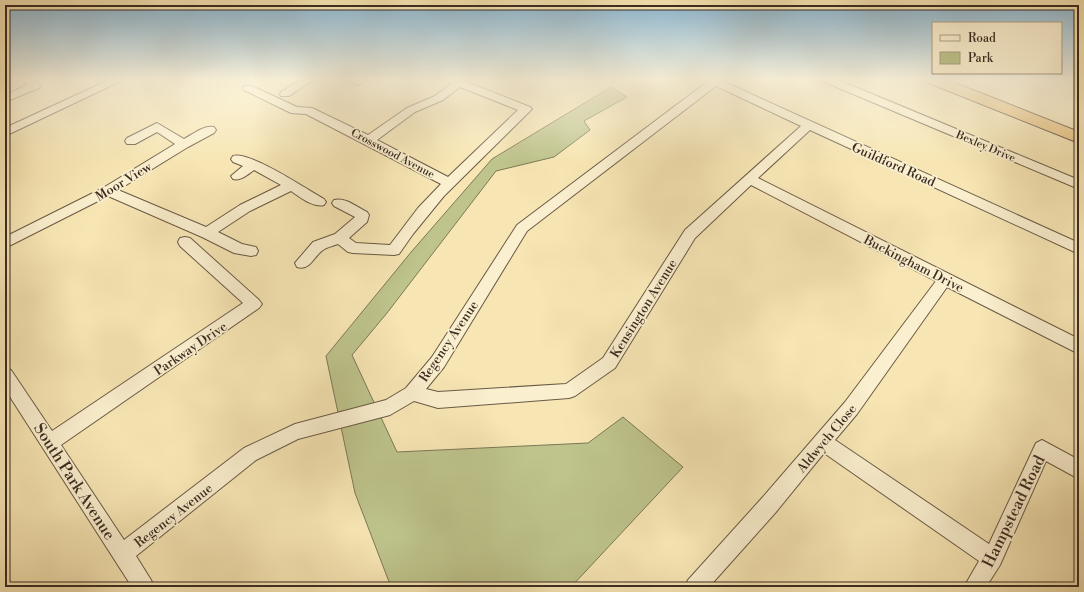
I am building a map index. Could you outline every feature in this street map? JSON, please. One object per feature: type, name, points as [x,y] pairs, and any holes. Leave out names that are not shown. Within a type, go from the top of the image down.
[{"type":"highway","points":[[1000,107],[1079,138]]},
{"type":"highway","points":[[1022,107],[1079,129]]},
{"type":"street","points":[[5,132],[60,107]]},
{"type":"street","name":"Crosswood Avenue","points":[[286,107],[295,111],[308,110],[369,140],[450,183]]},
{"type":"street","points":[[369,140],[411,110],[419,107]]},
{"type":"street","points":[[340,238],[354,248],[394,250],[409,227],[450,183],[526,108],[522,107]]},
{"type":"street","name":"Regency Avenue","points":[[122,554],[250,454],[295,432],[390,407],[412,393],[438,362],[522,228],[678,107]]},
{"type":"street","name":"Guildford Road","points":[[767,107],[1079,249]]},
{"type":"street","name":"Bexley Drive","points":[[893,107],[1079,184]]},
{"type":"street","name":"Kensington Avenue","points":[[412,393],[438,400],[569,391],[609,363],[690,234],[808,125]]},
{"type":"street","points":[[131,141],[157,127],[184,144]]},
{"type":"street","name":"Moor View","points":[[5,243],[108,191],[184,144],[210,130]]},
{"type":"street","points":[[237,159],[280,178],[319,202]]},
{"type":"street","points":[[237,176],[253,165]]},
{"type":"street","name":"Buckingham Drive","points":[[749,179],[1079,347]]},
{"type":"street","points":[[207,233],[245,208],[292,186]]},
{"type":"street","points":[[108,191],[135,204],[207,233],[224,243],[245,251],[251,250]]},
{"type":"street","points":[[302,263],[318,246],[340,238],[362,217],[339,203]]},
{"type":"street","name":"Parkway Drive","points":[[50,443],[254,304],[185,242]]},
{"type":"street","name":"Aldwych Close","points":[[694,587],[769,505],[852,408],[945,279]]},
{"type":"street","name":"South Park Avenue","points":[[5,376],[144,587]]},
{"type":"street","points":[[823,442],[993,558]]},
{"type":"street","name":"Hampstead Road","points":[[974,587],[993,558],[1042,449],[1079,470]]},
{"type":"green space","points":[[579,107],[610,107],[584,121],[590,130],[554,157],[496,171],[387,313],[352,355],[397,452],[588,443],[623,417],[683,467],[571,587],[391,587],[355,493],[326,356],[412,251],[492,159]]}]
